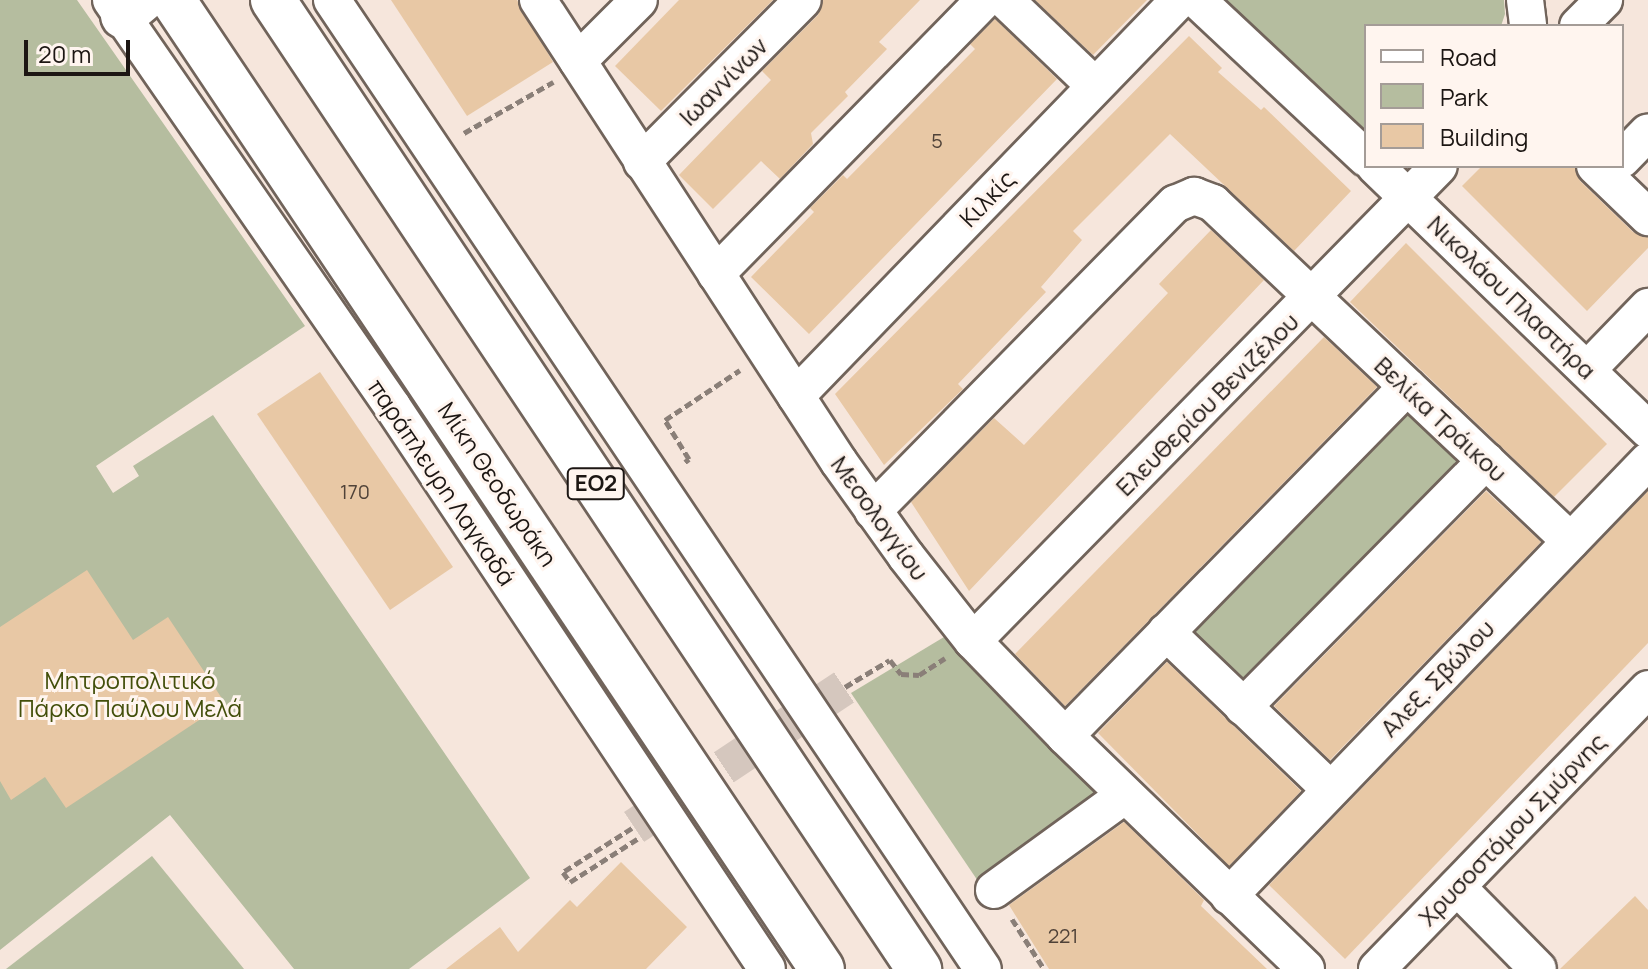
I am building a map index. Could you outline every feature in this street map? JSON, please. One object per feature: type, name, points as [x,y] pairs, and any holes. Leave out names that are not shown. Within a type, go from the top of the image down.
[{"type":"highway","name":"Μίκη Θεοδωράκη","points":[[173,0],[822,969]]},
{"type":"highway","name":"ΕΟ2","points":[[273,0],[919,969]]},
{"type":"street","points":[[332,0],[983,969]]},
{"type":"street","name":"Μεσολογγίου","points":[[538,0],[568,70],[642,162],[873,511],[973,641],[1124,796],[1306,969]]},
{"type":"street","points":[[568,70],[639,0]]},
{"type":"street","name":"Ιωαννίνων","points":[[642,162],[803,0]]},
{"type":"street","points":[[716,274],[984,0]]},
{"type":"street","points":[[1005,0],[1095,86]]},
{"type":"street","name":"Κιλκίς","points":[[796,396],[1179,0]]},
{"type":"street","points":[[1197,0],[1364,156]]},
{"type":"street","points":[[1525,0],[1528,24]]},
{"type":"street","points":[[1580,24],[1604,0]]},
{"type":"street","name":"παράπλευρη Λαγκαδά","points":[[125,5],[651,823],[767,969]]},
{"type":"street","points":[[1624,154],[1648,132]]},
{"type":"street","name":"Νικολάου Πλαστήρα","points":[[1377,168],[1648,430]]},
{"type":"street","name":"Ελευθερίου Βενιζέλου","points":[[973,641],[1437,168]]},
{"type":"street","points":[[1611,168],[1648,217]]},
{"type":"street","name":"Βελίκα Τράικου","points":[[873,511],[1175,204],[1194,196],[1213,203],[1570,541]]},
{"type":"street","points":[[1587,370],[1648,307]]},
{"type":"street","points":[[1065,736],[1407,387]]},
{"type":"street","points":[[1243,707],[1486,461]]},
{"type":"street","name":"Αλεξ. Σβώλου","points":[[1229,896],[1648,461]]},
{"type":"street","points":[[1166,632],[1330,789]]},
{"type":"street","name":"Χρυσοστόμου Σμύρνης","points":[[1377,969],[1648,689]]},
{"type":"street","points":[[994,890],[1124,796]]},
{"type":"street","points":[[1457,887],[1538,969]]},
{"type":"path","points":[[476,126],[568,70]]},
{"type":"path","points":[[665,420],[767,352]]},
{"type":"path","points":[[845,687],[890,660],[901,674],[919,675],[973,641]]},
{"type":"path","points":[[651,823],[570,882],[563,872],[651,823]]},
{"type":"path","points":[[994,890],[1044,969]]},
{"type":"green space","name":"Μητροπολιτικό Πάρκο Παύλου Μελά","points":[[0,0],[77,0],[305,326],[96,466],[113,493],[139,476],[133,466],[213,415],[530,878],[409,969],[294,969],[170,815],[0,950]]},
{"type":"green space","points":[[1217,0],[1504,0],[1502,24],[1364,24],[1364,137]]},
{"type":"green space","points":[[1407,399],[1471,461],[1242,696],[1178,633]]},
{"type":"green space","points":[[954,631],[1113,796],[984,890],[851,693]]},
{"type":"green space","points":[[152,856],[244,969],[6,969]]},
{"type":"building","points":[[391,0],[517,0],[553,62],[467,116]]},
{"type":"building","points":[[679,0],[773,0],[661,111],[615,66]]},
{"type":"building","points":[[823,0],[920,0],[879,42],[887,49],[845,92],[848,96],[811,133],[813,144],[780,179],[761,161],[713,209],[679,175],[771,80],[762,71],[818,15]]},
{"type":"building","points":[[1035,0],[1147,0],[1093,55]]},
{"type":"building","points":[[995,19],[1057,79],[809,334],[751,277],[814,212],[810,208],[843,175],[847,179],[975,49],[970,44]]},
{"type":"building","points":[[1189,36],[1222,68],[1218,72],[1261,110],[1264,107],[1351,191],[1294,251],[1170,134],[1073,231],[1082,240],[1041,287],[1046,292],[958,384],[963,389],[884,465],[835,394]]},
{"type":"building","points":[[1480,168],[1576,168],[1580,181],[1633,232],[1648,237],[1648,248],[1587,311],[1462,186]]},
{"type":"building","points":[[1211,230],[1264,280],[969,591],[911,502],[994,418],[1024,445],[1168,293],[1159,284]]},
{"type":"building","points":[[1406,243],[1607,444],[1554,497],[1350,302]]},
{"type":"building","points":[[1324,337],[1377,387],[1065,706],[1015,654]]},
{"type":"building","points":[[320,372],[453,567],[390,610],[257,414]]},
{"type":"building","points":[[1486,491],[1541,542],[1330,760],[1274,706]]},
{"type":"building","points":[[1648,491],[1648,643],[1345,959],[1269,885]]},
{"type":"building","points":[[87,570],[133,640],[168,617],[225,703],[66,808],[45,777],[11,800],[0,781],[0,627]]},
{"type":"building","points":[[1167,662],[1301,791],[1229,866],[1098,733]]},
{"type":"building","points":[[1124,822],[1204,900],[1201,906],[1267,969],[1049,969],[1009,905]]},
{"type":"building","points":[[621,862],[687,927],[646,969],[446,969],[500,927],[518,952],[570,900],[577,907]]},
{"type":"building","points":[[1635,896],[1648,910],[1648,969],[1560,969]]},
{"type":"tunnel","points":[[634,827],[845,687]]}]
